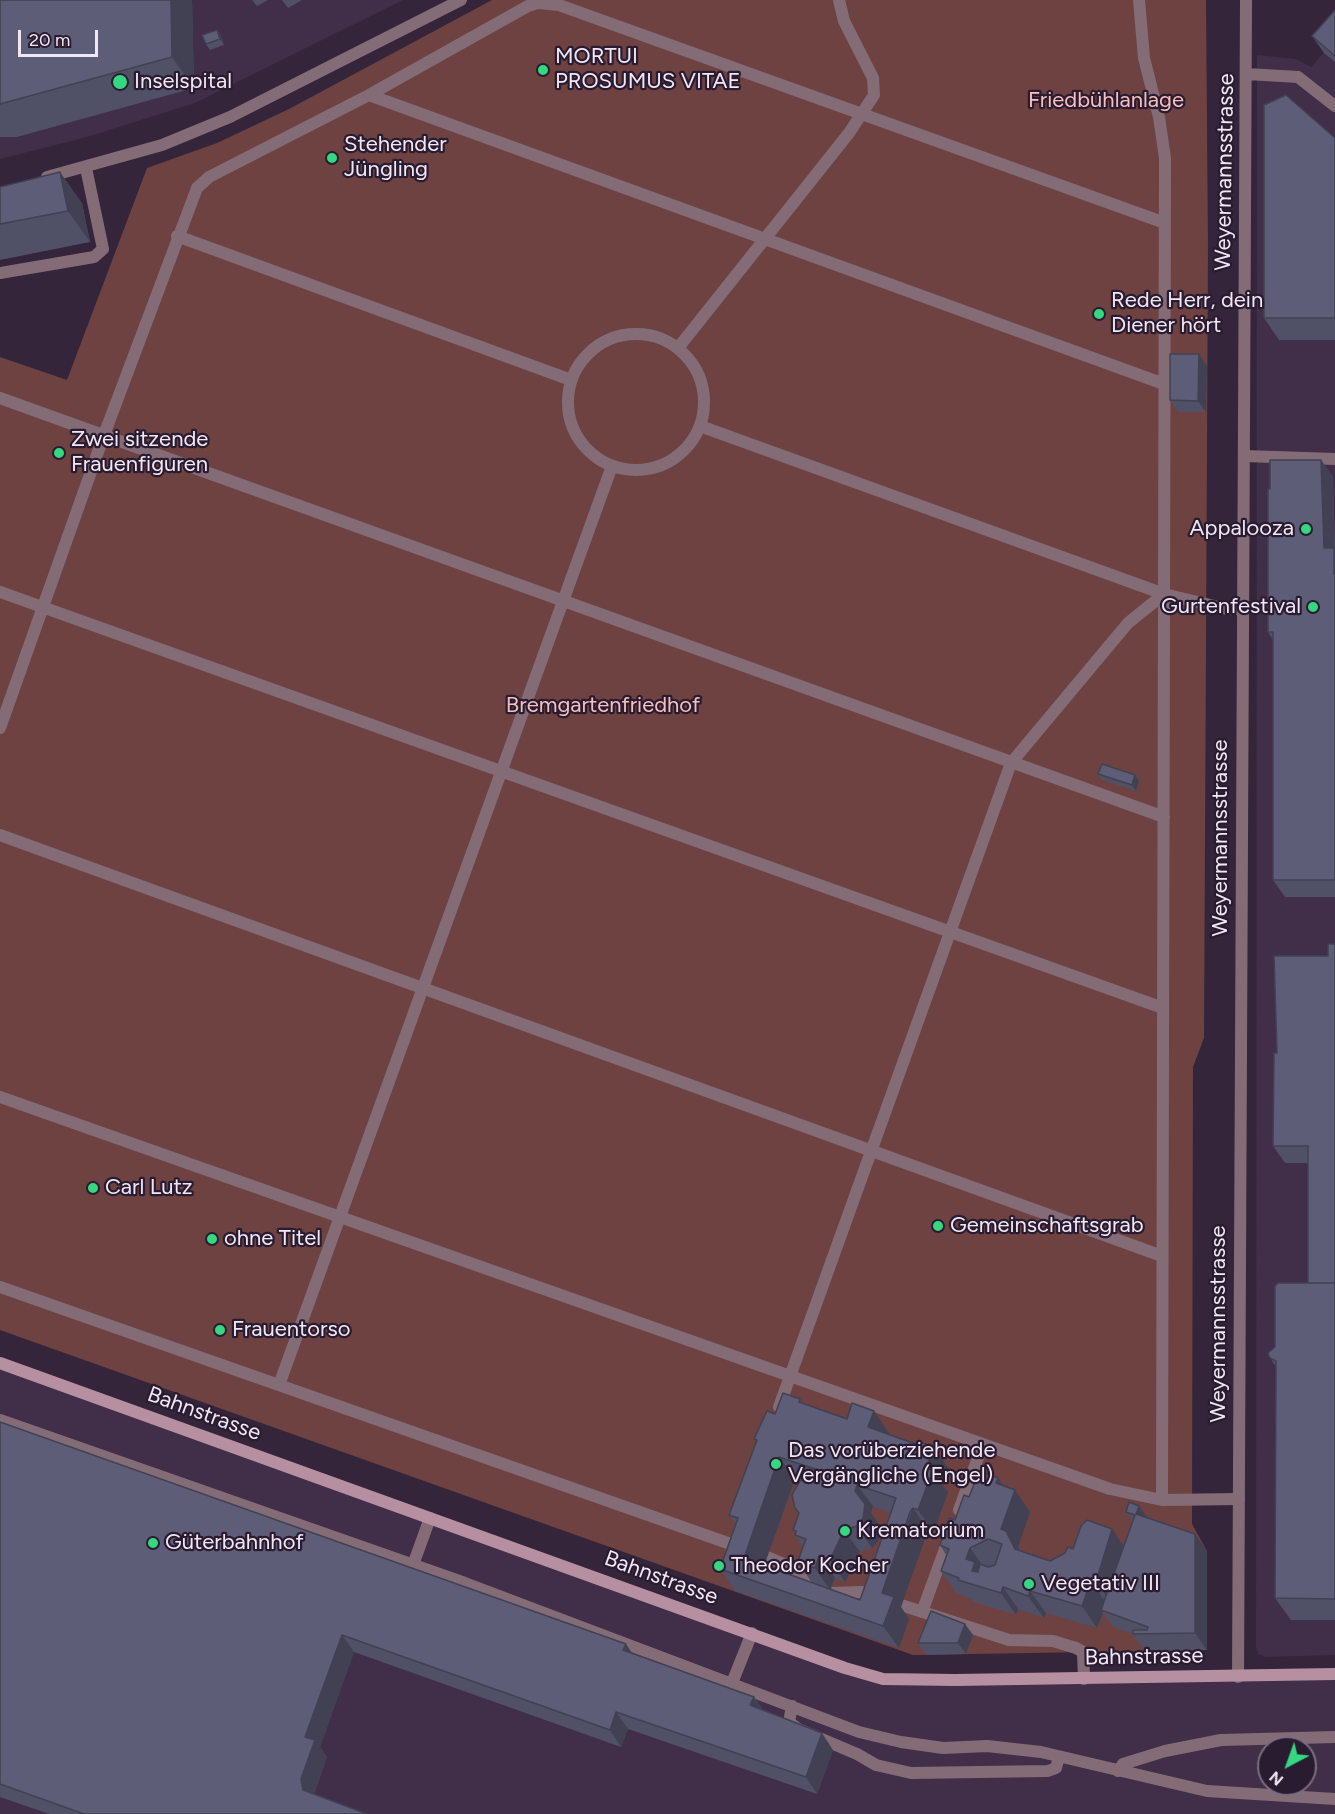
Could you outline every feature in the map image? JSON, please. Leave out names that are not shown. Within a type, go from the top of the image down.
[{"type":"street","points":[[37,180],[162,145],[230,117],[461,0]]},
{"type":"street","points":[[678,348],[861,115],[875,91],[873,78],[844,21],[839,0]]},
{"type":"street","points":[[1139,0],[1144,58],[1163,142],[1165,223],[1162,1500]]},
{"type":"street","name":"Weyermannsstrasse","points":[[1238,1677],[1246,0]]},
{"type":"street","points":[[0,728],[177,236],[194,193],[202,182],[369,95],[528,6],[550,3],[1165,223]]},
{"type":"street","points":[[1247,74],[1298,77],[1335,106]]},
{"type":"street","points":[[369,95],[1164,384]]},
{"type":"street","points":[[0,273],[94,257],[103,249],[86,168]]},
{"type":"street","points":[[177,236],[571,380]]},
{"type":"street","points":[[627,335],[646,335],[678,348],[694,370],[702,389],[704,405],[700,426],[684,449],[669,461],[640,470],[612,466],[592,454],[576,435],[567,406],[571,380],[584,360],[596,348],[611,339],[627,335]]},
{"type":"street","points":[[0,398],[1164,817]]},
{"type":"street","points":[[700,426],[1164,594],[1227,609],[1243,609]]},
{"type":"street","points":[[1244,456],[1335,459]]},
{"type":"street","points":[[279,1385],[612,466]]},
{"type":"street","points":[[0,591],[1163,1008]]},
{"type":"street","points":[[774,1422],[1011,763],[1128,623],[1164,594]]},
{"type":"street","points":[[0,834],[1162,1256]]},
{"type":"street","points":[[0,1097],[1110,1489],[1162,1500],[1239,1499]]},
{"type":"street","points":[[0,1287],[279,1385],[732,1539],[749,1551]]},
{"type":"street","name":"Bahnstrasse","points":[[1,1367],[883,1679],[1084,1679],[1335,1674]]},
{"type":"street","points":[[0,1420],[413,1565],[860,1732],[901,1742],[943,1748],[987,1746],[1041,1752],[1208,1791],[1335,1799]]},
{"type":"street","points":[[922,1612],[983,1444]]},
{"type":"street","points":[[413,1565],[430,1518]]},
{"type":"street","points":[[767,1557],[791,1567],[811,1585],[832,1593],[862,1592],[883,1598]]},
{"type":"street","points":[[901,1605],[1010,1640],[1053,1641],[1076,1648],[1083,1652],[1084,1679]]},
{"type":"street","points":[[732,1683],[752,1633]]},
{"type":"street","points":[[792,1706],[789,1722],[798,1729],[857,1754],[876,1765],[911,1773],[1048,1771],[1056,1768],[1059,1757]]},
{"type":"street","points":[[1118,1771],[1123,1764],[1165,1751],[1221,1740],[1335,1737]]},
{"type":"shaded area","name":"Inselspital","points":[[0,0],[403,0],[195,103],[87,137],[0,159]]},
{"type":"shaded area","points":[[1335,40],[1335,1655],[1266,1657],[1258,1654],[1256,1648],[1257,55],[1296,59],[1311,67]]},
{"type":"shaded area","points":[[0,1363],[883,1679],[1335,1674],[1335,1814],[0,1814]]},
{"type":"green space","name":"Bremgartenfriedhof","points":[[492,0],[1206,0],[1208,246],[1204,1038],[1193,1067],[1192,1524],[1207,1551],[1207,1650],[913,1655],[0,1330],[0,357],[67,380],[147,168],[217,143],[289,109]]},
{"type":"building","points":[[0,0],[171,0],[172,57],[0,104]]},
{"type":"building","points":[[1335,10],[1335,56],[1312,36]]},
{"type":"building","points":[[217,30],[220,39],[206,44],[202,35]]},
{"type":"building","points":[[1286,95],[1335,138],[1335,318],[1264,318],[1264,105]]},
{"type":"building","points":[[60,172],[68,211],[0,224],[0,187]]},
{"type":"building","points":[[1170,354],[1199,354],[1198,401],[1170,400]]},
{"type":"building","points":[[1270,460],[1321,460],[1324,548],[1334,548],[1335,574],[1335,880],[1273,880],[1273,632],[1268,632]]},
{"type":"building","points":[[1102,764],[1135,775],[1132,785],[1098,774]]},
{"type":"building","points":[[1328,944],[1335,944],[1335,1283],[1308,1283],[1308,1146],[1273,1146],[1274,1053],[1277,1053],[1274,956],[1328,956]]},
{"type":"building","points":[[1278,1283],[1335,1283],[1335,1599],[1275,1598],[1276,1361],[1270,1358],[1268,1353],[1275,1347],[1275,1286]]},
{"type":"building","points":[[783,1393],[800,1399],[799,1402],[847,1419],[852,1403],[874,1411],[868,1427],[916,1444],[917,1441],[934,1447],[926,1468],[933,1470],[918,1510],[913,1508],[910,1512],[882,1593],[894,1597],[883,1626],[720,1569],[738,1518],[729,1515],[757,1440],[754,1439],[767,1411],[775,1414]],"holes":[[[779,1457],[818,1470],[816,1477],[800,1481],[792,1495],[795,1508],[799,1513],[793,1530],[796,1531],[795,1535],[806,1539],[798,1561],[815,1568],[819,1556],[830,1560],[844,1530],[857,1526],[863,1518],[865,1504],[855,1491],[857,1485],[896,1498],[860,1600],[744,1558]]]},
{"type":"building","name":"Güterbahnhof","points":[[0,1422],[626,1644],[623,1650],[754,1697],[750,1705],[822,1733],[806,1777],[616,1712],[610,1730],[342,1635],[305,1737],[315,1740],[301,1779],[303,1790],[367,1814],[84,1814],[0,1784]]},
{"type":"building","points":[[979,1471],[998,1478],[996,1483],[1015,1490],[1001,1529],[1006,1531],[1015,1549],[1050,1561],[1065,1553],[1068,1547],[1073,1549],[1081,1526],[1087,1520],[1112,1529],[1096,1582],[1091,1581],[1082,1606],[1030,1591],[1028,1596],[1003,1587],[1001,1593],[958,1580],[959,1578],[941,1571],[949,1549],[940,1545],[949,1518],[955,1520],[964,1495],[969,1497]],"holes":[[[988,1539],[1002,1544],[995,1565],[988,1567],[980,1564],[978,1572],[972,1571],[975,1562],[966,1559],[970,1548]]]},
{"type":"building","points":[[1129,1502],[1139,1506],[1136,1514],[1195,1534],[1195,1633],[1133,1634],[1133,1630],[1147,1630],[1148,1627],[1101,1610],[1135,1515],[1126,1512]]},
{"type":"building","points":[[931,1611],[965,1624],[958,1643],[918,1643]]},
{"type":"place","name":"MORTUI PROSUMUS VITAE","points":[[543,70]]},
{"type":"place","name":"Inselspital","points":[[120,82]]},
{"type":"place","name":"Stehender Jüngling","points":[[332,158]]},
{"type":"place","name":"Rede Herr, dein Diener hört","points":[[1099,314]]},
{"type":"place","name":"Zwei sitzende Frauenfiguren","points":[[59,453]]},
{"type":"place","name":"Appalooza","points":[[1306,529]]},
{"type":"place","name":"Gurtenfestival","points":[[1313,607]]},
{"type":"place","name":"Carl Lutz","points":[[93,1188]]},
{"type":"place","name":"Gemeinschaftsgrab","points":[[938,1226]]},
{"type":"place","name":"ohne Titel","points":[[212,1239]]},
{"type":"place","name":"Frauentorso","points":[[220,1330]]},
{"type":"place","name":"Das vorüberziehende Vergängliche (Engel)","points":[[776,1464]]},
{"type":"place","name":"Krematorium","points":[[845,1531]]},
{"type":"place","name":"Güterbahnhof","points":[[153,1543]]},
{"type":"place","name":"Theodor Kocher","points":[[719,1566]]},
{"type":"place","name":"Vegetativ III","points":[[1029,1584]]},
{"type":"park label","name":"Friedbühlanlage","points":[[1106,101]]}]
